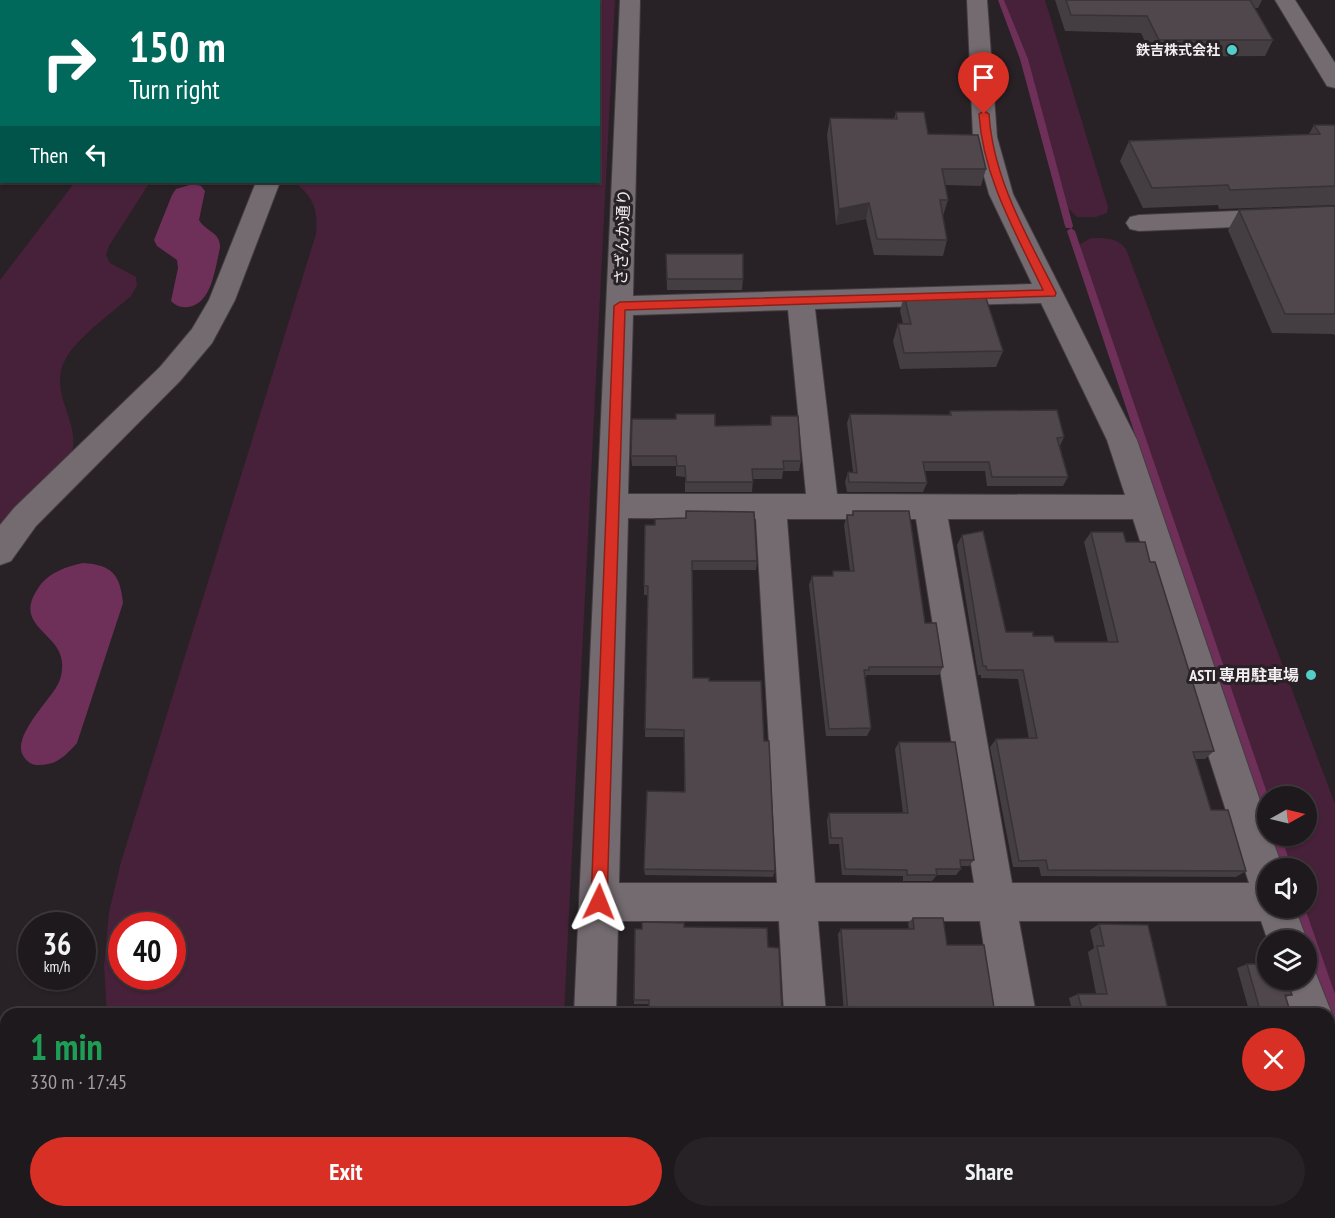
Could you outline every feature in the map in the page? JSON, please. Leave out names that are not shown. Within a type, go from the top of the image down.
[{"type":"street","name":"さざんか通り","points":[[595,1008],[630,0]]},
{"type":"street","points":[[977,0],[985,137],[1001,194],[1115,422],[1260,858]]},
{"type":"street","points":[[1285,0],[1335,81]]},
{"type":"street","points":[[0,552],[10,535],[170,374],[202,336],[222,300],[268,183]]},
{"type":"street","points":[[1139,223],[1335,215]]},
{"type":"street","points":[[620,306],[1051,293]]},
{"type":"street","points":[[801,301],[823,507]]},
{"type":"street","points":[[612,506],[1145,507]]},
{"type":"street","points":[[771,507],[805,1008]]},
{"type":"street","points":[[930,507],[1015,1008]]},
{"type":"street","points":[[599,902],[1257,903]]},
{"type":"street","points":[[1303,990],[1309,1008]]},
{"type":"shaded area","points":[[600,0],[615,0],[564,1008],[107,1008],[104,966],[108,923],[108,990],[186,990],[186,912],[109,912],[121,862],[316,234],[315,211],[311,199],[296,183],[600,183]]},
{"type":"shaded area","points":[[1004,0],[1045,0],[1108,207],[1107,213],[1096,217],[1077,217],[1068,208],[1029,66]]},
{"type":"shaded area","points":[[74,183],[149,183],[109,246],[106,255],[110,263],[136,277],[137,286],[131,296],[78,343],[65,360],[60,373],[60,386],[73,436],[73,449],[68,461],[0,535],[0,280]]},
{"type":"shaded area","points":[[193,184],[201,186],[205,191],[199,220],[216,235],[220,248],[214,275],[207,292],[196,304],[183,307],[171,301],[178,268],[177,260],[157,246],[154,240],[176,189]]},
{"type":"shaded area","points":[[1091,238],[1106,238],[1115,240],[1126,249],[1335,804],[1335,995],[1317,943],[1317,930],[1313,930],[1308,918],[1317,918],[1317,858],[1289,858],[1284,846],[1317,846],[1317,786],[1263,786],[1080,244]]},
{"type":"shaded area","points":[[83,563],[101,566],[113,573],[120,585],[123,603],[77,743],[56,761],[34,765],[24,757],[21,749],[22,741],[32,721],[57,686],[62,669],[61,657],[56,647],[35,623],[31,614],[31,603],[41,584],[51,575]]},
{"type":"building","points":[[1066,0],[1250,0],[1273,40],[1159,40],[1147,16],[1071,15]]},
{"type":"building","points":[[896,112],[924,112],[928,134],[978,135],[986,169],[942,169],[948,200],[940,200],[947,240],[877,239],[869,203],[839,209],[830,118],[897,119]]},
{"type":"building","points":[[1314,125],[1335,125],[1335,186],[1230,190],[1228,185],[1152,188],[1129,141],[1320,134]]},
{"type":"building","points":[[1335,206],[1335,314],[1285,314],[1239,210]]},
{"type":"building","points":[[666,254],[743,254],[743,279],[667,279]]},
{"type":"building","points":[[984,292],[1003,351],[904,353],[898,324],[911,324],[904,295]]},
{"type":"building","points":[[1057,410],[1064,437],[1057,438],[1068,477],[992,477],[989,462],[923,462],[927,483],[849,482],[848,472],[857,473],[850,414],[951,415],[950,411]]},
{"type":"building","points":[[676,414],[715,414],[715,426],[771,425],[771,416],[798,416],[801,461],[783,461],[784,469],[752,469],[753,482],[686,482],[685,466],[677,466],[676,456],[631,456],[632,419],[676,419]]},
{"type":"building","points":[[686,511],[754,512],[757,561],[692,561],[693,678],[709,678],[709,681],[761,681],[764,741],[769,741],[775,871],[644,869],[647,791],[685,792],[684,730],[645,729],[648,586],[644,586],[645,525],[655,525],[655,519],[686,518]]},
{"type":"building","points":[[853,511],[909,511],[925,623],[936,623],[943,667],[869,667],[869,670],[864,670],[871,728],[829,729],[812,576],[833,576],[833,571],[854,571],[847,515],[853,515]]},
{"type":"building","points":[[983,531],[1006,632],[1033,632],[1033,636],[1053,636],[1055,642],[1118,642],[1091,532],[1123,532],[1126,542],[1145,542],[1150,562],[1155,562],[1214,751],[1193,752],[1211,810],[1228,810],[1246,871],[1048,870],[1046,860],[1019,861],[996,739],[1037,738],[1023,670],[987,670],[986,666],[983,666],[962,535]]},
{"type":"building","points":[[899,742],[955,742],[974,860],[960,860],[961,869],[936,869],[937,875],[907,875],[907,870],[845,869],[842,838],[831,838],[829,813],[908,813]]},
{"type":"building","points":[[913,918],[943,918],[947,945],[984,945],[994,1008],[848,1008],[841,929],[914,929]]},
{"type":"building","points":[[642,922],[684,923],[684,927],[767,928],[768,947],[779,948],[782,1008],[649,1008],[649,1000],[634,1000],[635,929],[642,929]]},
{"type":"building","points":[[1099,924],[1148,925],[1168,1008],[1082,1008],[1078,994],[1107,994],[1097,946],[1104,946]]},
{"type":"building","points":[[1247,964],[1257,964],[1257,990],[1290,990],[1292,995],[1285,995],[1289,1008],[1259,1008]]},
{"type":"waterway","points":[[1001,0],[1024,59],[1069,226]]},
{"type":"waterway","points":[[1071,231],[1259,786]]},
{"type":"waterway","points":[[1278,846],[1283,858]]},
{"type":"waterway","points":[[1302,918],[1333,1008]]},
{"type":"place","name":"鉄吉株式会社","points":[[1232,50]]},
{"type":"place","name":"ASTI 専用駐車場","points":[[1311,675]]},
{"type":"route","points":[[599,902],[620,306],[1012,296],[1051,293],[1001,194],[985,137],[984,114]]}]
